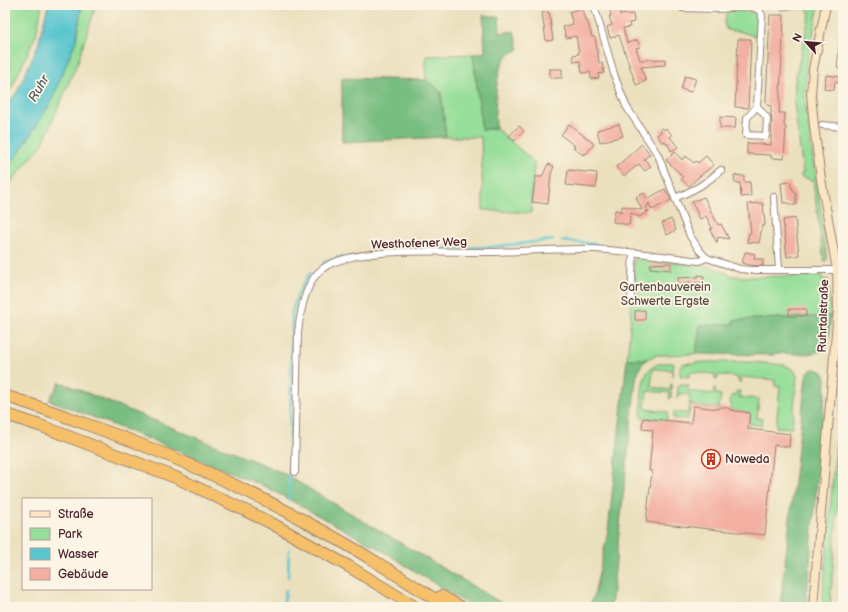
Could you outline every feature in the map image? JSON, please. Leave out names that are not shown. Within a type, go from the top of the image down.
[{"type":"highway","points":[[5,396],[138,442],[205,472],[310,524],[388,569],[461,607]]},
{"type":"highway","points":[[5,414],[41,426],[177,478],[222,499],[269,522],[348,566],[415,607]]},
{"type":"highway","points":[[388,569],[447,607]]},
{"type":"main road","name":"Ruhrtalstraße","points":[[813,607],[838,309],[837,270],[820,172],[811,94],[812,69],[826,5]]},
{"type":"street","points":[[594,5],[615,77],[626,106],[658,155],[690,236],[700,251],[707,258],[740,269],[837,270]]},
{"type":"street","points":[[679,5],[682,8],[710,9],[737,7],[741,5]]},
{"type":"street","points":[[747,5],[759,10],[762,15],[757,106],[747,118],[746,135],[766,136],[767,118],[757,106]]},
{"type":"street","points":[[841,66],[843,37]]},
{"type":"street","points":[[822,125],[843,127]]},
{"type":"street","points":[[675,198],[698,188],[721,170]]},
{"type":"street","points":[[774,197],[779,269]]},
{"type":"street","name":"Westhofener Weg","points":[[296,472],[298,333],[300,310],[307,291],[316,274],[328,265],[343,259],[375,254],[555,249],[595,249],[699,261],[707,258]]},
{"type":"street","points":[[631,298],[633,253]]},
{"type":"green space","points":[[5,5],[42,5],[36,35],[12,87],[5,96]]},
{"type":"green space","points":[[82,5],[96,5],[77,64],[42,145],[5,189],[5,168],[17,156],[50,104],[76,40]]},
{"type":"green space","points":[[779,5],[819,5],[807,63],[805,93],[806,110],[827,260],[824,261],[813,181],[800,176],[803,172],[794,104],[795,80],[810,13],[806,8],[779,10]]},
{"type":"green space","points":[[727,11],[748,12],[757,16],[759,25],[755,36],[738,31],[727,30],[724,24]]},
{"type":"green space","points":[[483,15],[499,17],[500,33],[514,31],[519,49],[508,55],[503,61],[500,69],[496,90],[496,128],[482,130],[473,54],[485,52]]},
{"type":"green space","points":[[473,54],[482,130],[496,128],[534,162],[531,213],[483,210],[481,137],[446,137],[441,92],[426,80],[426,56]]},
{"type":"green space","points":[[342,78],[426,80],[441,92],[446,137],[342,142]]},
{"type":"green space","name":"Gartenbauverein Schwerte Ergste","points":[[637,257],[711,267],[733,276],[822,275],[823,280],[828,279],[831,316],[734,320],[734,324],[700,325],[696,354],[657,355],[647,359],[627,359],[634,260]]},
{"type":"green space","points":[[831,316],[828,345],[818,352],[804,354],[775,353],[775,355],[696,354],[700,325],[733,324],[733,320]]},
{"type":"green space","points":[[627,359],[647,359],[640,368],[636,379],[611,607],[589,607],[594,596],[608,531]]},
{"type":"green space","points":[[702,362],[753,362],[785,365],[794,370],[797,376],[792,428],[776,427],[780,387],[775,386],[775,380],[741,377],[740,383],[737,377],[719,375],[715,380],[715,374],[690,372],[689,377],[680,375],[680,366],[682,364]]},
{"type":"green space","points":[[661,363],[673,363],[673,376],[672,370],[653,369],[651,387],[670,390],[672,384],[671,398],[669,399],[670,393],[647,391],[645,409],[668,412],[667,421],[641,417],[644,379],[648,372],[653,367]]},
{"type":"green space","points":[[813,369],[822,372],[826,381],[806,607],[780,607],[806,377],[807,373]]},
{"type":"green space","points":[[60,382],[281,472],[508,607],[472,607],[378,548],[266,487],[49,400]]},
{"type":"green space","points":[[680,384],[689,385],[688,391],[713,394],[715,388],[716,394],[721,395],[718,405],[719,409],[693,406],[693,403],[691,403],[688,419],[673,418],[674,412],[688,413],[690,395],[679,394],[677,399],[678,387]]},
{"type":"green space","points":[[843,386],[843,432],[830,607],[822,607],[833,476]]},
{"type":"green space","points":[[740,391],[739,397],[759,399],[757,418],[763,419],[762,425],[749,424],[750,413],[730,410],[732,406],[730,403],[731,396],[735,396],[736,392]]},
{"type":"water","name":"Ruhr","points":[[48,5],[82,5],[76,40],[50,104],[17,156],[5,168],[5,108],[17,92],[38,45]]},
{"type":"building","points":[[609,5],[619,5],[620,15],[633,14],[634,22],[629,23],[630,27],[623,28],[627,43],[637,40],[640,47],[636,48],[640,60],[665,59],[665,65],[641,67],[646,81],[636,85],[619,35],[610,38],[607,27],[612,25],[609,16],[611,16]]},
{"type":"building","points":[[582,8],[592,37],[595,37],[599,63],[602,63],[604,73],[598,74],[599,78],[591,79],[590,72],[582,73],[580,61],[574,62],[573,55],[579,54],[576,36],[566,38],[563,27],[573,24],[569,12]]},
{"type":"building","points":[[549,12],[553,40],[546,41],[542,13]]},
{"type":"building","points":[[770,15],[784,15],[779,113],[785,113],[784,126],[786,127],[784,159],[771,158],[771,155],[747,154],[747,143],[771,145],[771,106],[767,105],[766,102]]},
{"type":"building","points":[[738,39],[751,39],[748,108],[735,107]]},
{"type":"building","points":[[550,69],[562,69],[562,78],[550,78]]},
{"type":"building","points":[[826,75],[843,77],[843,83],[835,82],[834,90],[824,89]]},
{"type":"building","points":[[685,76],[696,79],[691,92],[681,89]]},
{"type":"building","points":[[720,117],[736,118],[735,128],[720,128]]},
{"type":"building","points":[[569,124],[594,144],[586,154],[584,153],[583,155],[573,147],[575,146],[561,135]]},
{"type":"building","points":[[619,124],[623,136],[600,142],[597,130]]},
{"type":"building","points":[[519,126],[524,131],[514,141],[509,136]]},
{"type":"building","points":[[662,128],[664,130],[666,128],[672,135],[670,137],[678,147],[671,151],[665,141],[663,143],[657,135],[661,132],[660,129]]},
{"type":"building","points":[[642,144],[650,154],[644,159],[651,166],[645,171],[639,164],[624,176],[616,167]]},
{"type":"building","points":[[675,152],[682,160],[686,156],[694,163],[696,161],[698,163],[706,156],[714,165],[689,186],[681,179],[683,177],[666,160]]},
{"type":"building","points":[[548,164],[554,166],[551,174],[548,204],[532,202],[535,177],[542,177]]},
{"type":"building","points":[[568,170],[597,173],[596,188],[566,185]]},
{"type":"building","points":[[734,175],[744,176],[744,182],[750,182],[751,196],[741,197],[740,183],[735,183]]},
{"type":"building","points":[[791,182],[791,188],[793,188],[796,193],[796,205],[783,203],[781,183]]},
{"type":"building","points":[[665,189],[671,200],[652,210],[649,203],[645,211],[649,211],[639,217],[631,213],[629,225],[613,222],[615,210],[622,212],[622,206],[642,210],[636,197],[644,193],[647,199]]},
{"type":"building","points":[[704,197],[718,225],[721,224],[729,239],[718,237],[717,243],[710,230],[712,228],[706,216],[700,219],[692,202]]},
{"type":"building","points":[[763,203],[765,225],[762,226],[759,243],[747,242],[749,233],[751,233],[748,204]]},
{"type":"building","points":[[795,218],[799,255],[787,257],[783,220]]},
{"type":"building","points":[[671,219],[676,230],[667,235],[662,223]]},
{"type":"building","points":[[745,252],[755,254],[754,259],[763,259],[763,266],[742,263]]},
{"type":"building","points":[[671,263],[671,270],[650,268],[650,264]]},
{"type":"building","points":[[698,275],[704,276],[703,283],[687,282],[687,284],[678,284],[678,278],[698,277]]},
{"type":"building","points":[[789,309],[806,309],[806,316],[789,316]]},
{"type":"building","points":[[645,310],[645,320],[635,320],[635,311]]},
{"type":"building","name":"Noweda","points":[[693,406],[719,409],[719,407],[725,407],[730,410],[750,413],[748,429],[790,434],[789,447],[774,445],[765,535],[646,522],[652,471],[649,471],[653,430],[642,429],[643,418],[691,423]]},
{"type":"waterway","points":[[408,249],[490,247],[553,240]]},
{"type":"waterway","points":[[562,241],[597,244]]},
{"type":"waterway","points":[[324,262],[344,257]]},
{"type":"waterway","points":[[289,499],[292,312],[304,282],[310,273]]},
{"type":"waterway","points":[[288,577],[289,550]]},
{"type":"waterway","points":[[283,607],[286,590]]},
{"type":"place","name":"Noweda","points":[[711,459]]}]
